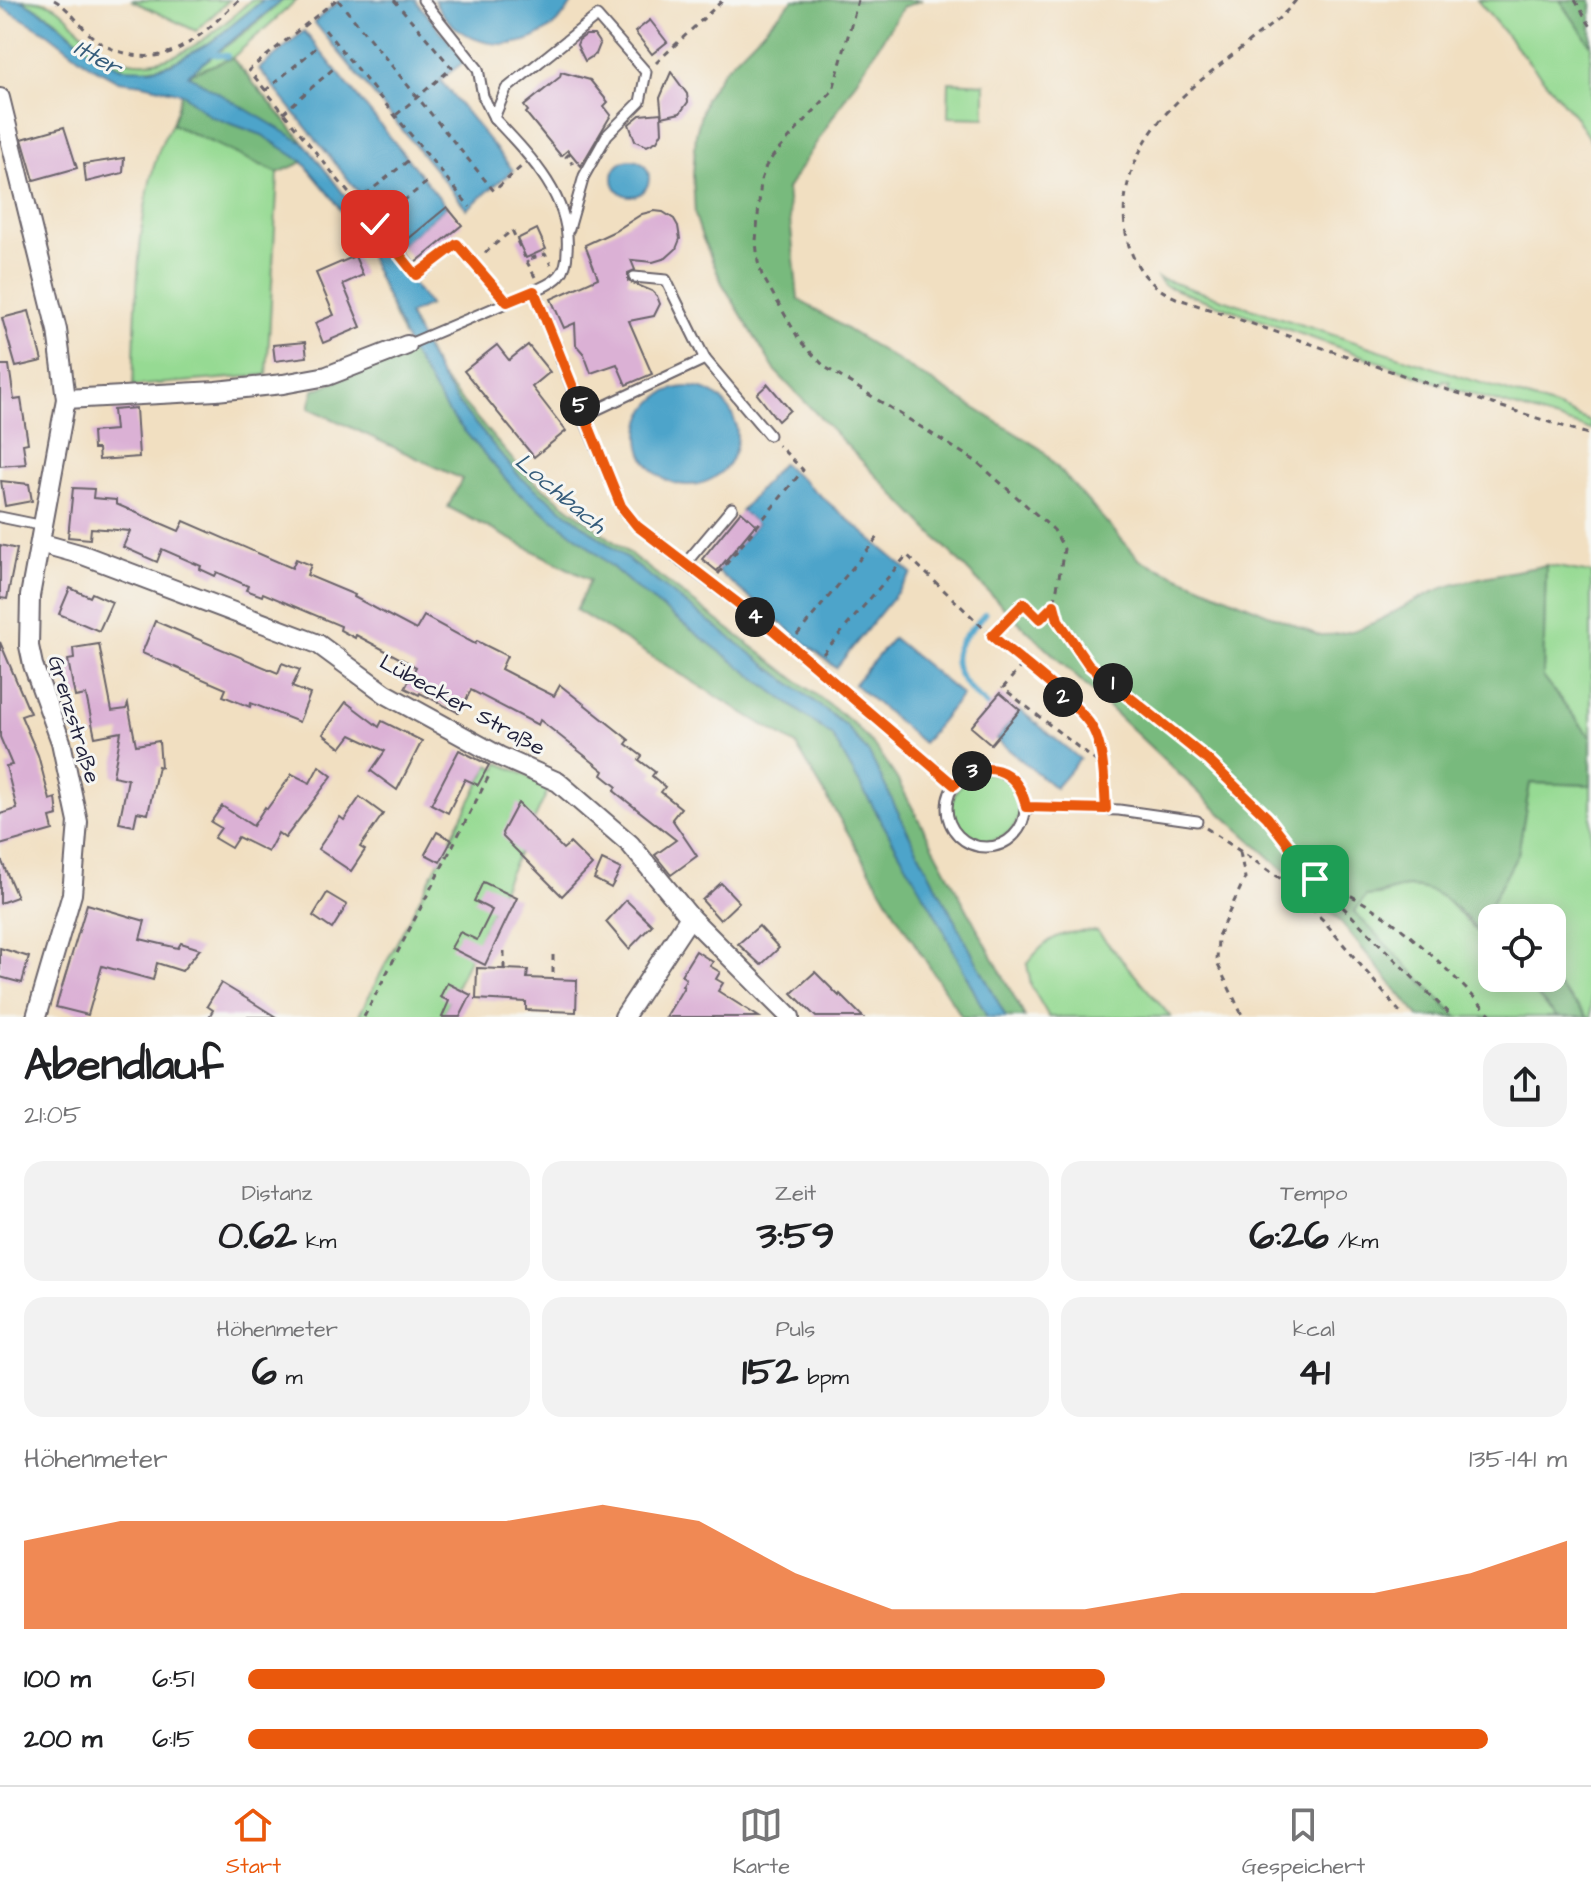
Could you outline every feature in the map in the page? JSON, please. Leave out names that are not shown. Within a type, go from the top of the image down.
[{"type":"street","name":"Grenzstraße","points":[[0,98],[57,330],[66,399],[30,596],[29,646],[34,669],[61,742],[78,822],[72,894],[36,1017]]},
{"type":"street","points":[[66,399],[283,384],[327,376],[414,342]]},
{"type":"street","name":"Lübecker Straße","points":[[42,535],[83,555],[318,644],[386,694],[499,756],[558,782],[620,834],[690,917],[790,1017]]},
{"type":"street","points":[[624,1017],[690,917]]},
{"type":"lane","points":[[423,0],[478,69],[483,96],[494,118],[531,158],[550,185],[569,229]]},
{"type":"lane","points":[[414,342],[557,278],[565,266],[569,229],[584,176],[607,135],[640,102],[646,72],[597,16],[506,89],[494,118]]},
{"type":"lane","points":[[422,272],[457,244],[507,302]]},
{"type":"lane","points":[[634,277],[666,280],[705,359],[769,435]]},
{"type":"lane","points":[[537,289],[583,416],[621,506],[637,526],[773,630],[954,785]]},
{"type":"lane","points":[[583,416],[705,359]]},
{"type":"lane","points":[[685,564],[732,508]]},
{"type":"lane","points":[[0,517],[42,535]]},
{"type":"lane","points":[[986,768],[1009,775],[1018,784],[1026,807],[1019,830],[1010,839],[987,847],[964,840],[949,820],[949,796],[954,785],[974,770],[986,768]]},
{"type":"lane","points":[[1026,807],[1106,809],[1197,821]]},
{"type":"path","points":[[54,0],[65,6],[94,39],[118,52],[146,57],[167,55],[192,42],[239,0]]},
{"type":"path","points":[[422,272],[416,275],[249,70],[337,0],[494,191],[531,158]]},
{"type":"path","points":[[394,0],[452,68],[396,115]]},
{"type":"path","points":[[646,72],[723,0]]},
{"type":"path","points":[[858,0],[833,90],[766,166],[761,180],[756,241],[762,275],[800,341],[825,367],[977,462],[1054,530],[1064,549],[1054,605],[1058,620],[1089,665],[1208,760],[1267,817],[1315,879],[1452,1017]]},
{"type":"path","points":[[1296,0],[1280,18],[1189,90],[1153,129],[1141,149],[1129,175],[1123,214],[1129,248],[1141,270],[1162,292],[1176,298],[1591,435]]},
{"type":"path","points":[[1575,0],[1591,27]]},
{"type":"path","points":[[325,30],[470,207]]},
{"type":"path","points":[[265,91],[317,47]]},
{"type":"path","points":[[283,113],[334,68]]},
{"type":"path","points":[[356,202],[409,160]]},
{"type":"path","points":[[375,224],[427,182]]},
{"type":"path","points":[[473,263],[512,230],[537,289]]},
{"type":"path","points":[[526,260],[545,254],[557,278]]},
{"type":"path","points":[[720,573],[803,470],[769,435]]},
{"type":"path","points":[[796,636],[876,539]]},
{"type":"path","points":[[821,656],[907,555],[992,636],[1081,712],[1094,730],[1102,766],[1106,809]]},
{"type":"path","points":[[992,636],[1024,603],[1040,619],[1054,605]]},
{"type":"path","points":[[1023,663],[1003,688],[1102,766]]},
{"type":"path","points":[[364,1017],[499,756]]},
{"type":"path","points":[[1197,821],[1280,878],[1323,920],[1404,1017]]},
{"type":"path","points":[[1240,852],[1245,878],[1218,936],[1217,963],[1243,1017]]},
{"type":"path","points":[[1315,879],[1344,890],[1408,933],[1493,1017]]},
{"type":"path","points":[[504,951],[504,969]]},
{"type":"path","points":[[553,955],[553,979]]},
{"type":"green space","points":[[21,0],[54,6],[112,56],[134,62],[155,61],[176,55],[215,31],[251,0],[263,0],[206,45],[185,57],[162,66],[140,69],[117,66],[95,55],[53,18]]},
{"type":"green space","points":[[131,0],[229,0],[196,31]]},
{"type":"green space","points":[[283,0],[297,0],[232,58],[187,75],[252,27]]},
{"type":"green space","points":[[793,0],[922,0],[903,7],[787,189],[798,299],[1041,449],[1140,560],[1318,635],[1366,626],[1450,586],[1546,565],[1543,677],[1591,738],[1591,785],[1530,783],[1518,854],[1491,904],[1478,904],[1478,931],[1445,899],[1422,889],[1404,887],[1366,896],[1354,912],[1457,1017],[1419,1017],[1337,918],[1215,808],[1005,609],[776,372],[722,283],[695,215],[693,175],[696,134],[705,99],[722,72]]},
{"type":"green space","points":[[1477,0],[1560,0],[1591,45],[1591,142],[1576,118]]},
{"type":"green space","points":[[1560,0],[1591,0],[1591,45]]},
{"type":"green space","points":[[232,58],[305,144],[429,305],[408,314],[417,331],[403,336],[366,249],[332,197],[303,162],[278,173],[172,124],[187,75]]},
{"type":"green space","points":[[949,82],[985,84],[985,118],[948,117]]},
{"type":"green space","points":[[172,124],[278,173],[267,375],[133,386],[144,213],[160,148]]},
{"type":"green space","points":[[1158,278],[1558,408],[1591,422],[1591,430],[1448,387],[1450,382],[1443,380],[1441,384],[1179,291],[1164,285]]},
{"type":"green space","points":[[425,346],[439,375],[526,475],[853,723],[877,749],[897,779],[1025,1017],[962,1017],[900,921],[796,745],[576,610],[590,580],[448,507],[462,479],[309,408],[314,390]]},
{"type":"green space","points":[[1546,565],[1591,573],[1591,738],[1543,677]]},
{"type":"green space","points":[[499,763],[550,786],[442,1017],[358,1017],[489,765],[497,769]]},
{"type":"green space","points":[[986,773],[1010,783],[1020,807],[1010,831],[986,841],[962,831],[952,807],[962,783]]},
{"type":"green space","points":[[1530,783],[1591,785],[1591,1017],[1564,992],[1566,904],[1491,904],[1518,854]]},
{"type":"green space","points":[[1406,887],[1429,889],[1443,897],[1478,933],[1478,992],[1533,992],[1557,1017],[1457,1017],[1354,912],[1366,896]]},
{"type":"green space","points":[[1097,931],[1171,1017],[1049,1017],[1031,986],[1027,964],[1042,946],[1057,937],[1074,932]]},
{"type":"green space","points":[[1533,992],[1564,992],[1588,1017],[1557,1017]]},
{"type":"water","name":"Itter","points":[[0,0],[21,0],[52,18],[96,56],[121,68],[151,69],[171,64],[211,42],[263,0],[283,0],[188,75],[305,144],[429,305],[408,315],[439,375],[460,406],[520,477],[846,726],[870,755],[1006,1017],[987,1017],[938,919],[832,736],[637,589],[581,540],[516,491],[447,411],[411,352],[366,249],[332,197],[303,162],[262,135],[210,116],[182,93],[118,81],[89,65],[49,34],[0,6]]},
{"type":"water","points":[[340,0],[415,0],[465,61],[440,80],[513,170],[467,209],[314,22]]},
{"type":"water","points":[[434,0],[574,0],[560,19],[543,33],[524,41],[504,44],[483,42],[464,33],[447,20]]},
{"type":"water","points":[[304,31],[447,207],[401,245],[259,69]]},
{"type":"water","points":[[631,160],[643,166],[649,178],[643,190],[631,196],[619,190],[613,178],[619,166]]},
{"type":"water","points":[[688,387],[707,390],[723,401],[734,417],[737,436],[734,455],[723,471],[707,482],[688,485],[669,482],[653,471],[642,455],[639,436],[642,417],[653,401],[669,390]]},
{"type":"water","points":[[782,463],[912,574],[836,668],[717,571],[756,524],[741,511]]},
{"type":"water","points":[[893,638],[962,695],[923,743],[854,684]]},
{"type":"water","points":[[1020,710],[1080,759],[1055,788],[996,739]]},
{"type":"building","points":[[650,20],[667,42],[652,54],[635,32]]},
{"type":"building","points":[[586,35],[594,35],[600,44],[596,54],[585,61],[577,45]]},
{"type":"building","points":[[561,72],[590,80],[608,102],[604,106],[611,115],[581,166],[568,150],[561,156],[526,113],[528,111],[524,106],[560,77]]},
{"type":"building","points":[[671,72],[687,94],[688,102],[680,113],[662,117],[660,98]]},
{"type":"building","points":[[661,113],[662,132],[657,141],[647,146],[635,141],[629,124],[640,115]]},
{"type":"building","points":[[64,127],[77,168],[34,180],[22,139]]},
{"type":"building","points":[[124,158],[123,173],[86,182],[84,164]]},
{"type":"building","points":[[447,207],[462,225],[415,263],[401,245]]},
{"type":"building","points":[[663,212],[674,219],[680,239],[676,249],[666,258],[653,262],[631,260],[635,270],[628,273],[628,281],[652,291],[660,304],[654,316],[629,321],[652,374],[626,385],[617,364],[591,373],[584,354],[576,345],[575,323],[564,328],[551,299],[598,278],[585,245],[642,214]]},
{"type":"building","points":[[537,229],[546,249],[526,258],[517,239]]},
{"type":"building","points":[[355,256],[363,275],[343,284],[361,327],[323,343],[315,323],[334,315],[316,273]]},
{"type":"building","points":[[29,311],[42,361],[16,367],[2,318]]},
{"type":"building","points":[[305,342],[307,357],[275,361],[273,345]]},
{"type":"building","points":[[497,345],[509,360],[528,345],[550,372],[532,387],[566,431],[534,457],[464,371]]},
{"type":"building","points":[[0,365],[9,365],[14,400],[21,399],[28,443],[23,444],[26,464],[0,466]]},
{"type":"building","points":[[768,384],[790,410],[778,421],[757,394]]},
{"type":"building","points":[[136,408],[139,457],[99,460],[98,449],[93,449],[92,432],[115,430],[113,410]]},
{"type":"building","points":[[1,481],[29,484],[32,501],[5,506]]},
{"type":"building","points":[[73,488],[94,489],[93,498],[116,500],[116,504],[179,531],[184,521],[292,568],[296,559],[311,565],[307,575],[355,595],[416,630],[424,616],[475,644],[477,641],[507,656],[501,669],[530,684],[554,696],[560,685],[629,740],[626,744],[642,756],[639,760],[655,772],[652,776],[665,787],[661,792],[681,808],[672,819],[697,856],[671,875],[655,855],[676,840],[614,791],[617,787],[602,775],[604,771],[540,720],[538,725],[471,690],[459,713],[419,695],[405,688],[416,667],[356,635],[355,638],[340,630],[341,626],[263,593],[262,596],[246,590],[248,586],[217,572],[215,576],[200,569],[201,566],[162,549],[157,562],[123,547],[130,531],[91,528],[90,539],[68,537]]},
{"type":"building","points":[[741,511],[756,524],[717,571],[702,559]]},
{"type":"building","points":[[0,545],[17,549],[7,599],[0,598]]},
{"type":"building","points":[[70,588],[112,602],[99,631],[59,614]]},
{"type":"building","points":[[155,621],[278,673],[282,663],[300,670],[292,687],[310,694],[299,722],[251,703],[250,707],[223,696],[226,689],[142,653]]},
{"type":"building","points":[[0,642],[30,713],[21,716],[38,755],[50,800],[56,798],[58,816],[50,818],[53,830],[0,845],[0,814],[17,809],[6,766],[12,765],[0,737]]},
{"type":"building","points":[[99,644],[112,711],[126,709],[128,704],[136,745],[159,741],[161,767],[158,766],[148,814],[137,812],[134,826],[119,823],[128,779],[113,776],[121,732],[95,737],[86,695],[75,697],[68,660],[74,659],[73,648]]},
{"type":"building","points":[[1000,693],[1020,710],[991,744],[971,727]]},
{"type":"building","points":[[346,702],[379,727],[382,721],[422,741],[397,790],[371,771],[385,751],[351,735],[341,748],[323,734]]},
{"type":"building","points":[[459,750],[489,765],[478,785],[465,779],[448,813],[431,804]]},
{"type":"building","points":[[319,766],[332,776],[285,838],[278,833],[268,852],[238,837],[231,848],[214,838],[221,828],[211,822],[222,806],[253,826],[292,774],[310,783]]},
{"type":"building","points":[[360,797],[383,814],[360,847],[365,850],[351,871],[318,849],[340,817],[344,820]]},
{"type":"building","points":[[518,803],[563,849],[570,843],[592,865],[562,896],[503,837],[502,833]]},
{"type":"building","points":[[437,832],[452,840],[440,862],[425,854]]},
{"type":"building","points":[[0,857],[17,897],[0,903]]},
{"type":"building","points":[[602,860],[621,869],[611,888],[594,879]]},
{"type":"building","points":[[483,882],[517,898],[485,965],[451,948],[460,932],[477,940],[492,910],[474,901]]},
{"type":"building","points":[[721,883],[739,902],[720,920],[702,900]]},
{"type":"building","points":[[327,893],[347,905],[332,929],[313,916]]},
{"type":"building","points":[[626,900],[652,925],[629,949],[606,922]]},
{"type":"building","points":[[87,904],[145,921],[140,939],[178,948],[181,943],[200,949],[182,971],[157,963],[153,980],[102,966],[88,1015],[56,1007]]},
{"type":"building","points":[[759,926],[779,948],[761,965],[738,944]]},
{"type":"building","points":[[0,948],[29,957],[22,983],[0,977]]},
{"type":"building","points":[[696,951],[713,962],[710,966],[720,972],[716,979],[723,983],[718,991],[759,1017],[666,1017],[684,987],[686,979],[681,975]]},
{"type":"building","points":[[477,968],[528,970],[527,978],[577,980],[576,1012],[526,1010],[526,1002],[476,999]]},
{"type":"building","points":[[815,972],[863,1017],[816,1017],[792,993]]},
{"type":"building","points":[[221,983],[276,1017],[209,1017],[213,1010],[207,1006]]},
{"type":"building","points":[[447,983],[471,995],[460,1017],[442,1017],[449,1001],[440,997]]},
{"type":"waterway","points":[[209,53],[227,56]]},
{"type":"waterway","points":[[985,614],[960,643],[955,662],[962,679],[989,707]]},
{"type":"route","points":[[375,224],[416,275],[457,244],[507,302],[534,291],[583,416],[621,506],[629,517],[685,564],[773,630],[954,785],[974,770],[986,768],[1009,775],[1024,795],[1026,807],[1106,809],[1101,760],[1094,730],[1081,712],[992,636],[1024,603],[1040,619],[1054,605],[1058,620],[1089,665],[1208,760],[1267,817],[1315,879]]},
{"type":"water label","name":"Lochbach","points":[[561,493]]}]
